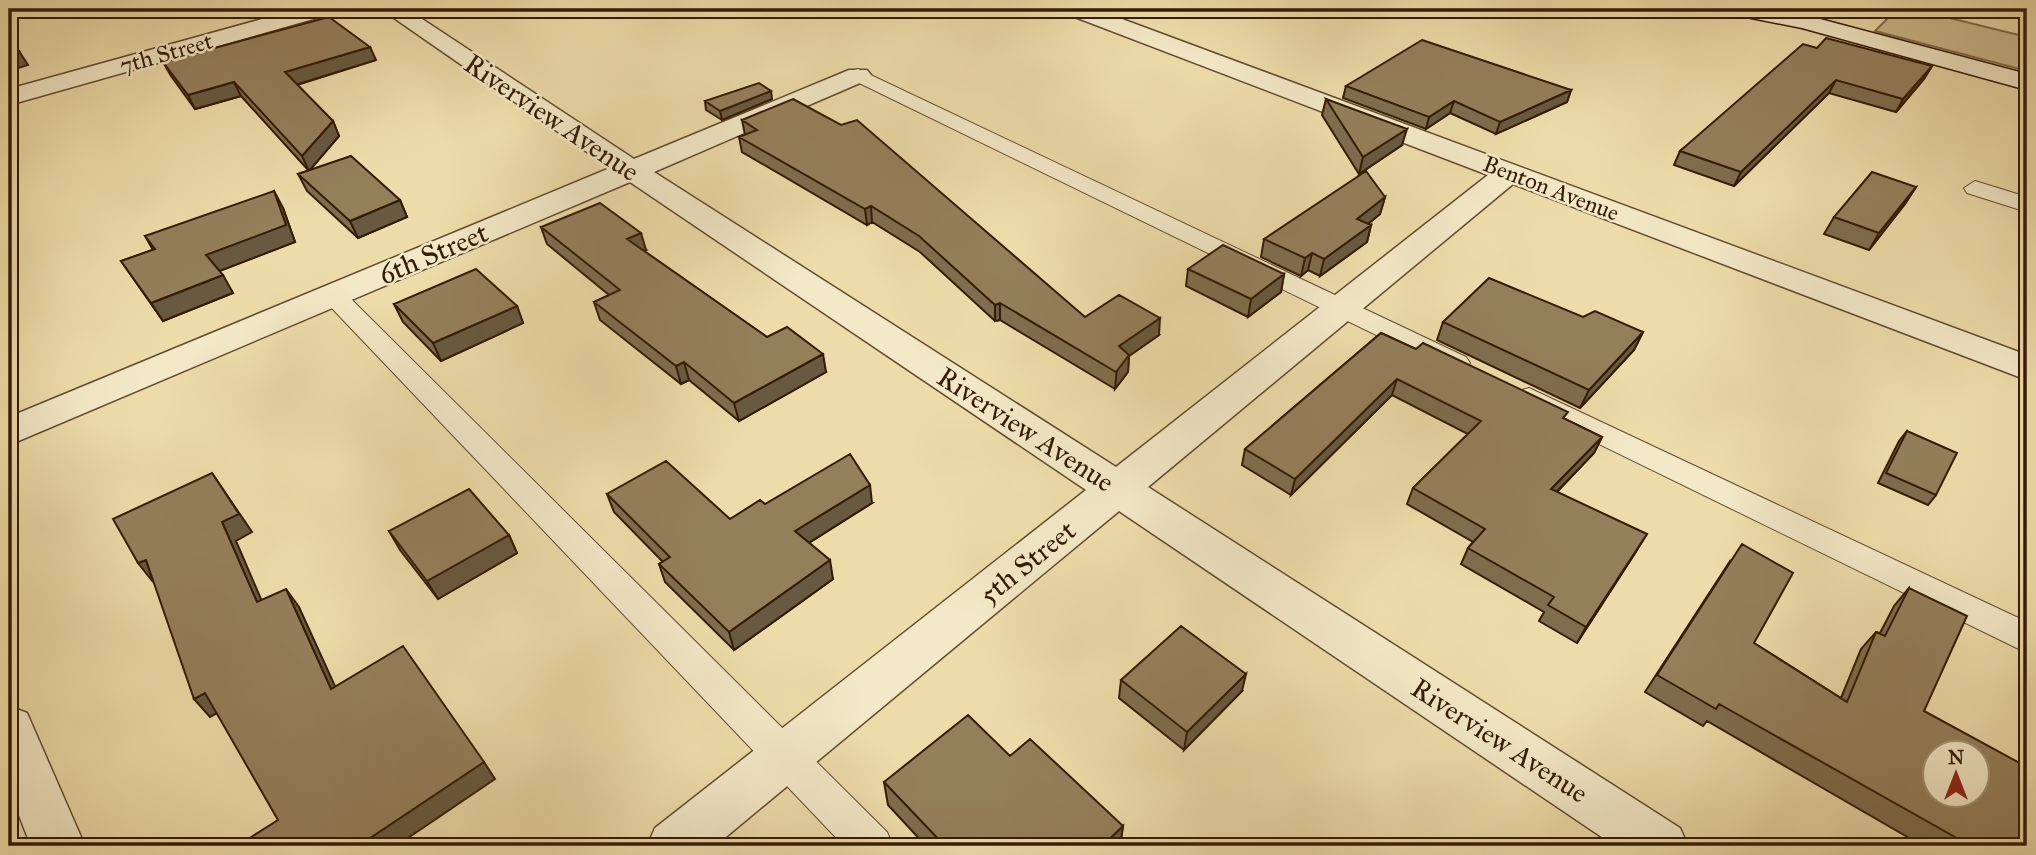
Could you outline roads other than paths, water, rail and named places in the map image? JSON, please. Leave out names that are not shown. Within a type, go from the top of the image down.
[{"type":"street","name":"7th Street","points":[[9,97],[323,9]]},
{"type":"street","name":"Riverview Avenue","points":[[392,9],[630,169],[1661,846]]},
{"type":"street","name":"Benton Avenue","points":[[1075,9],[2027,368]]},
{"type":"street","points":[[1739,9],[1805,22],[2027,82]]},
{"type":"street","name":"6th Street","points":[[9,432],[858,75]]},
{"type":"street","name":"5th Street","points":[[674,846],[1510,172]]},
{"type":"street","points":[[9,728],[58,846]]},
{"type":"lane","points":[[858,75],[1479,374]]},
{"type":"lane","points":[[1975,188],[2027,205]]},
{"type":"lane","points":[[333,295],[872,846]]},
{"type":"lane","points":[[1504,386],[2027,638]]}]
